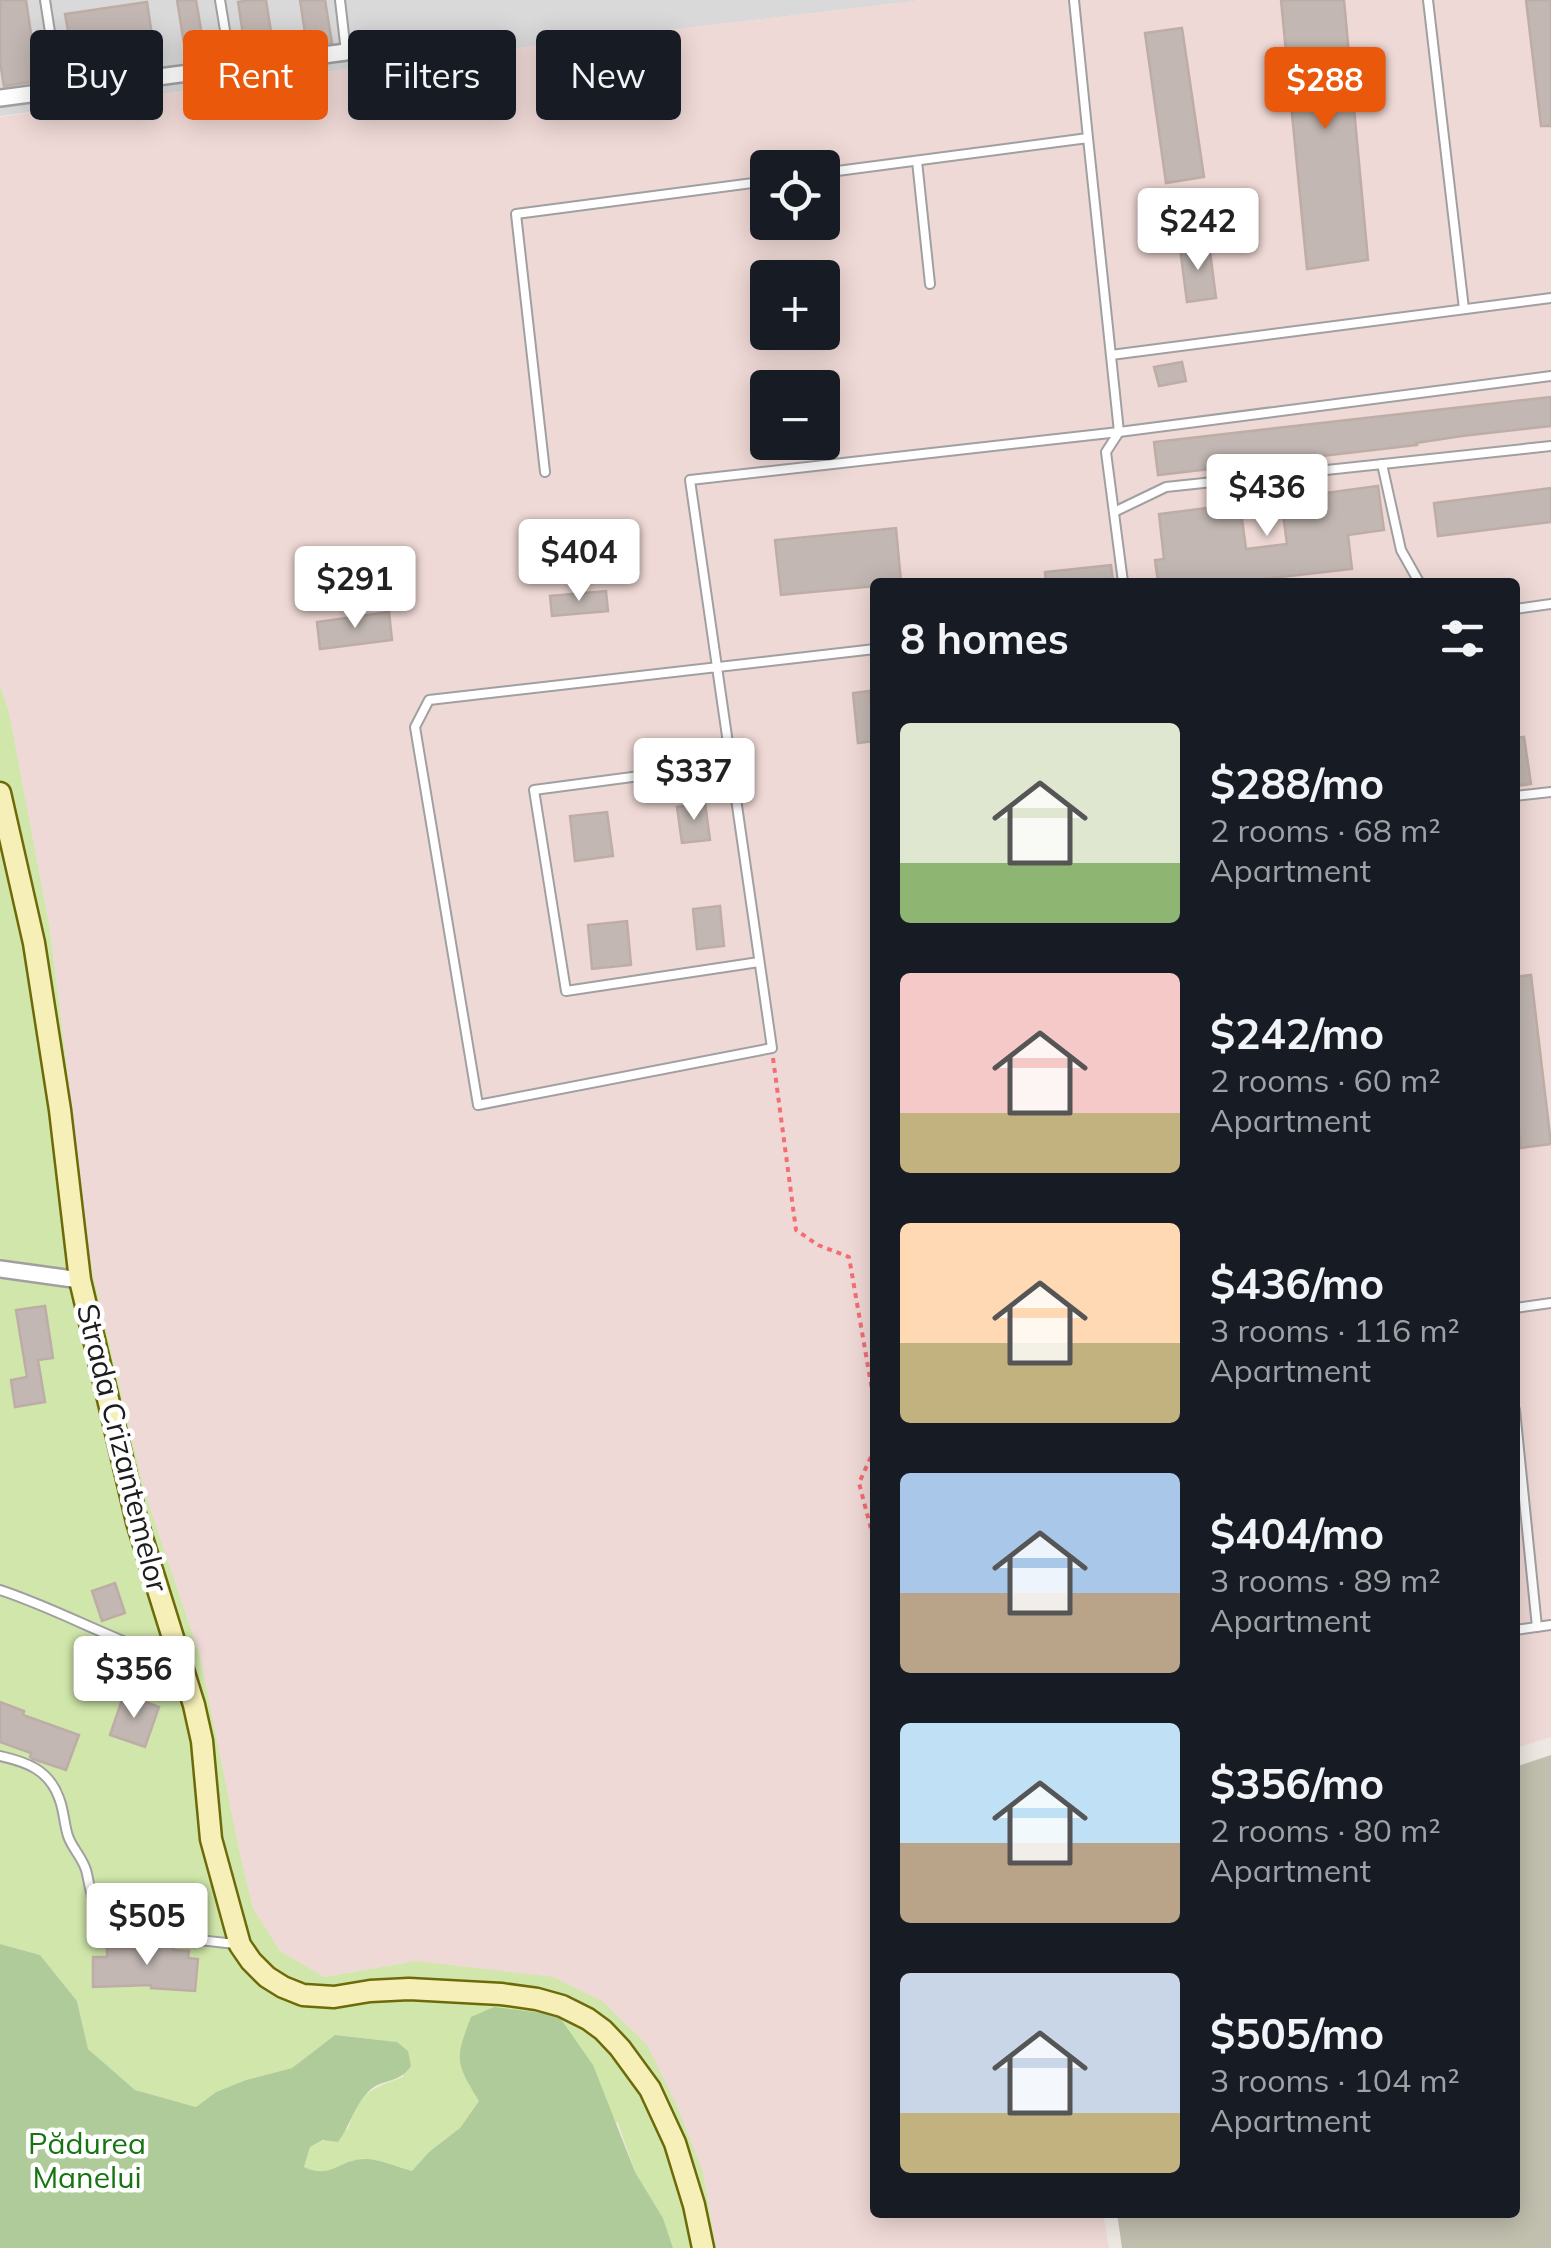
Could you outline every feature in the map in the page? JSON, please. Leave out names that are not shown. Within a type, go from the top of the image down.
[{"type":"street","points":[[328,55],[346,52]]},
{"type":"street","points":[[0,98],[30,94]]},
{"type":"street","name":"Strada Crizantemelor","points":[[0,794],[34,943],[60,1110],[80,1280],[137,1522],[194,1705],[216,1864],[240,1945],[267,1977],[303,1995],[334,1997],[409,1989],[501,1994],[537,1998],[588,2020],[620,2048],[650,2090],[675,2143],[702,2248]]},
{"type":"street","points":[[0,1269],[80,1280]]},
{"type":"lane","points":[[45,0],[50,30]]},
{"type":"lane","points":[[220,0],[225,30]]},
{"type":"lane","points":[[340,0],[346,52]]},
{"type":"lane","points":[[1074,0],[1119,432],[1106,452],[1122,578]]},
{"type":"lane","points":[[1428,0],[1464,310]]},
{"type":"lane","points":[[840,171],[1088,138]]},
{"type":"lane","points":[[916,160],[930,284]]},
{"type":"lane","points":[[544,472],[516,214],[750,182]]},
{"type":"lane","points":[[1111,354],[1551,298]]},
{"type":"lane","points":[[870,650],[715,667],[429,700],[415,727],[478,1105],[772,1048],[715,667],[690,480],[1119,432],[1551,376]]},
{"type":"lane","points":[[1114,512],[1166,487],[1551,446]]},
{"type":"lane","points":[[1382,464],[1401,550],[1417,578]]},
{"type":"lane","points":[[1520,608],[1551,604]]},
{"type":"lane","points":[[730,764],[534,790],[566,991],[759,962]]},
{"type":"lane","points":[[1520,795],[1551,792]]},
{"type":"lane","points":[[1520,1307],[1551,1303]]},
{"type":"lane","points":[[1520,1459],[1537,1627]]},
{"type":"lane","points":[[0,1590],[146,1651],[178,1660]]},
{"type":"lane","points":[[1520,1629],[1551,1626]]},
{"type":"lane","points":[[0,1756],[40,1770],[51,1782],[98,1910],[128,1926],[240,1945]]},
{"type":"path","points":[[772,1048],[796,1230],[818,1245],[849,1257],[870,1378]]},
{"type":"path","points":[[870,1459],[859,1483],[870,1525]]},
{"type":"shaded area","points":[[0,0],[923,0],[669,30],[536,30],[536,46],[516,48],[516,30],[348,30],[348,69],[328,71],[328,30],[183,30],[183,91],[163,94],[163,30],[30,30],[30,112],[0,116]]},
{"type":"shaded area","points":[[921,0],[1551,0],[1551,1737],[1520,1746],[1520,578],[870,578],[870,2218],[1104,2218],[1109,2248],[716,2248],[703,2172],[416,1961],[324,1977],[280,1951],[253,1908],[200,1656],[145,1493],[92,1271],[50,930],[9,712],[0,685],[0,117],[30,113],[30,120],[163,120],[163,94],[183,92],[183,120],[328,120],[328,71],[348,69],[348,120],[516,120],[516,48],[536,46],[536,120],[681,120],[681,30],[668,30]]},
{"type":"shaded area","points":[[1551,1755],[1551,2248],[1122,2248],[1118,2218],[1520,2218],[1520,1765]]},
{"type":"green space","points":[[0,685],[9,712],[50,930],[92,1271],[145,1493],[200,1656],[253,1908],[280,1951],[324,1977],[416,1961],[553,1977],[602,2001],[647,2045],[677,2106],[703,2172],[716,2248],[673,2248],[663,2218],[635,2172],[618,2123],[468,2084],[480,2100],[460,2128],[412,2171],[365,2159],[323,2171],[304,2167],[310,2147],[348,2129],[367,2094],[403,2077],[408,2051],[397,2042],[335,2035],[292,2068],[216,2092],[196,2107],[135,2090],[88,2049],[77,2001],[40,1955],[0,1944]]},
{"type":"green space","name":"Pădurea Manelui","points":[[0,1944],[40,1955],[77,2001],[88,2049],[135,2090],[196,2107],[216,2092],[292,2068],[335,2035],[397,2042],[408,2051],[411,2066],[401,2076],[369,2091],[338,2142],[323,2140],[310,2147],[304,2167],[314,2170],[329,2170],[365,2159],[412,2171],[460,2128],[479,2101],[460,2060],[471,2017],[494,2007],[558,2015],[593,2065],[635,2172],[663,2218],[673,2248],[0,2248]]},
{"type":"building","points":[[0,0],[26,0],[30,82],[4,86]]},
{"type":"building","points":[[177,0],[196,0],[201,30],[183,30],[183,37]]},
{"type":"building","points":[[266,0],[271,30],[242,30],[238,2]]},
{"type":"building","points":[[300,0],[325,0],[332,43],[328,43],[328,30],[305,30]]},
{"type":"building","points":[[1281,0],[1344,0],[1368,260],[1307,269]]},
{"type":"building","points":[[1526,0],[1551,0],[1551,126],[1541,126]]},
{"type":"building","points":[[147,2],[151,30],[68,30],[65,14]]},
{"type":"building","points":[[1182,28],[1204,177],[1166,183],[1145,33]]},
{"type":"building","points":[[1209,244],[1216,298],[1187,302],[1180,248]]},
{"type":"building","points":[[1182,362],[1186,381],[1159,386],[1154,367]]},
{"type":"building","points":[[1551,397],[1551,426],[1158,475],[1154,442]]},
{"type":"building","points":[[1378,486],[1384,530],[1348,535],[1352,569],[1272,578],[1157,578],[1155,560],[1164,559],[1159,514],[1240,504],[1246,549],[1287,544],[1281,499]]},
{"type":"building","points":[[1551,488],[1551,522],[1438,536],[1434,503]]},
{"type":"building","points":[[896,528],[901,578],[870,578],[870,586],[781,595],[775,540]]},
{"type":"building","points":[[1111,565],[1113,578],[1046,578],[1045,572]]},
{"type":"building","points":[[606,591],[608,611],[552,616],[550,596]]},
{"type":"building","points":[[389,612],[392,640],[320,649],[317,622]]},
{"type":"building","points":[[870,691],[870,742],[858,743],[853,693]]},
{"type":"building","points":[[1520,737],[1524,737],[1531,784],[1520,785]]},
{"type":"building","points":[[705,803],[710,840],[682,843],[677,807]]},
{"type":"building","points":[[607,812],[613,856],[575,861],[570,816]]},
{"type":"building","points":[[720,906],[724,946],[697,949],[693,909]]},
{"type":"building","points":[[627,921],[631,965],[592,969],[588,925]]},
{"type":"building","points":[[1531,975],[1551,1144],[1521,1148],[1520,1140],[1520,976]]},
{"type":"building","points":[[45,1306],[53,1358],[38,1360],[45,1402],[15,1407],[11,1380],[27,1377],[16,1310]]},
{"type":"building","points":[[115,1583],[125,1613],[102,1621],[92,1591]]},
{"type":"building","points":[[124,1694],[159,1707],[145,1747],[110,1735]]},
{"type":"building","points":[[0,1702],[24,1711],[23,1715],[79,1735],[66,1770],[0,1742]]},
{"type":"building","points":[[155,1941],[174,1944],[173,1950],[189,1951],[188,1958],[198,1959],[195,1991],[151,1985],[93,1987],[93,1957],[107,1957],[107,1948],[154,1950]]}]
